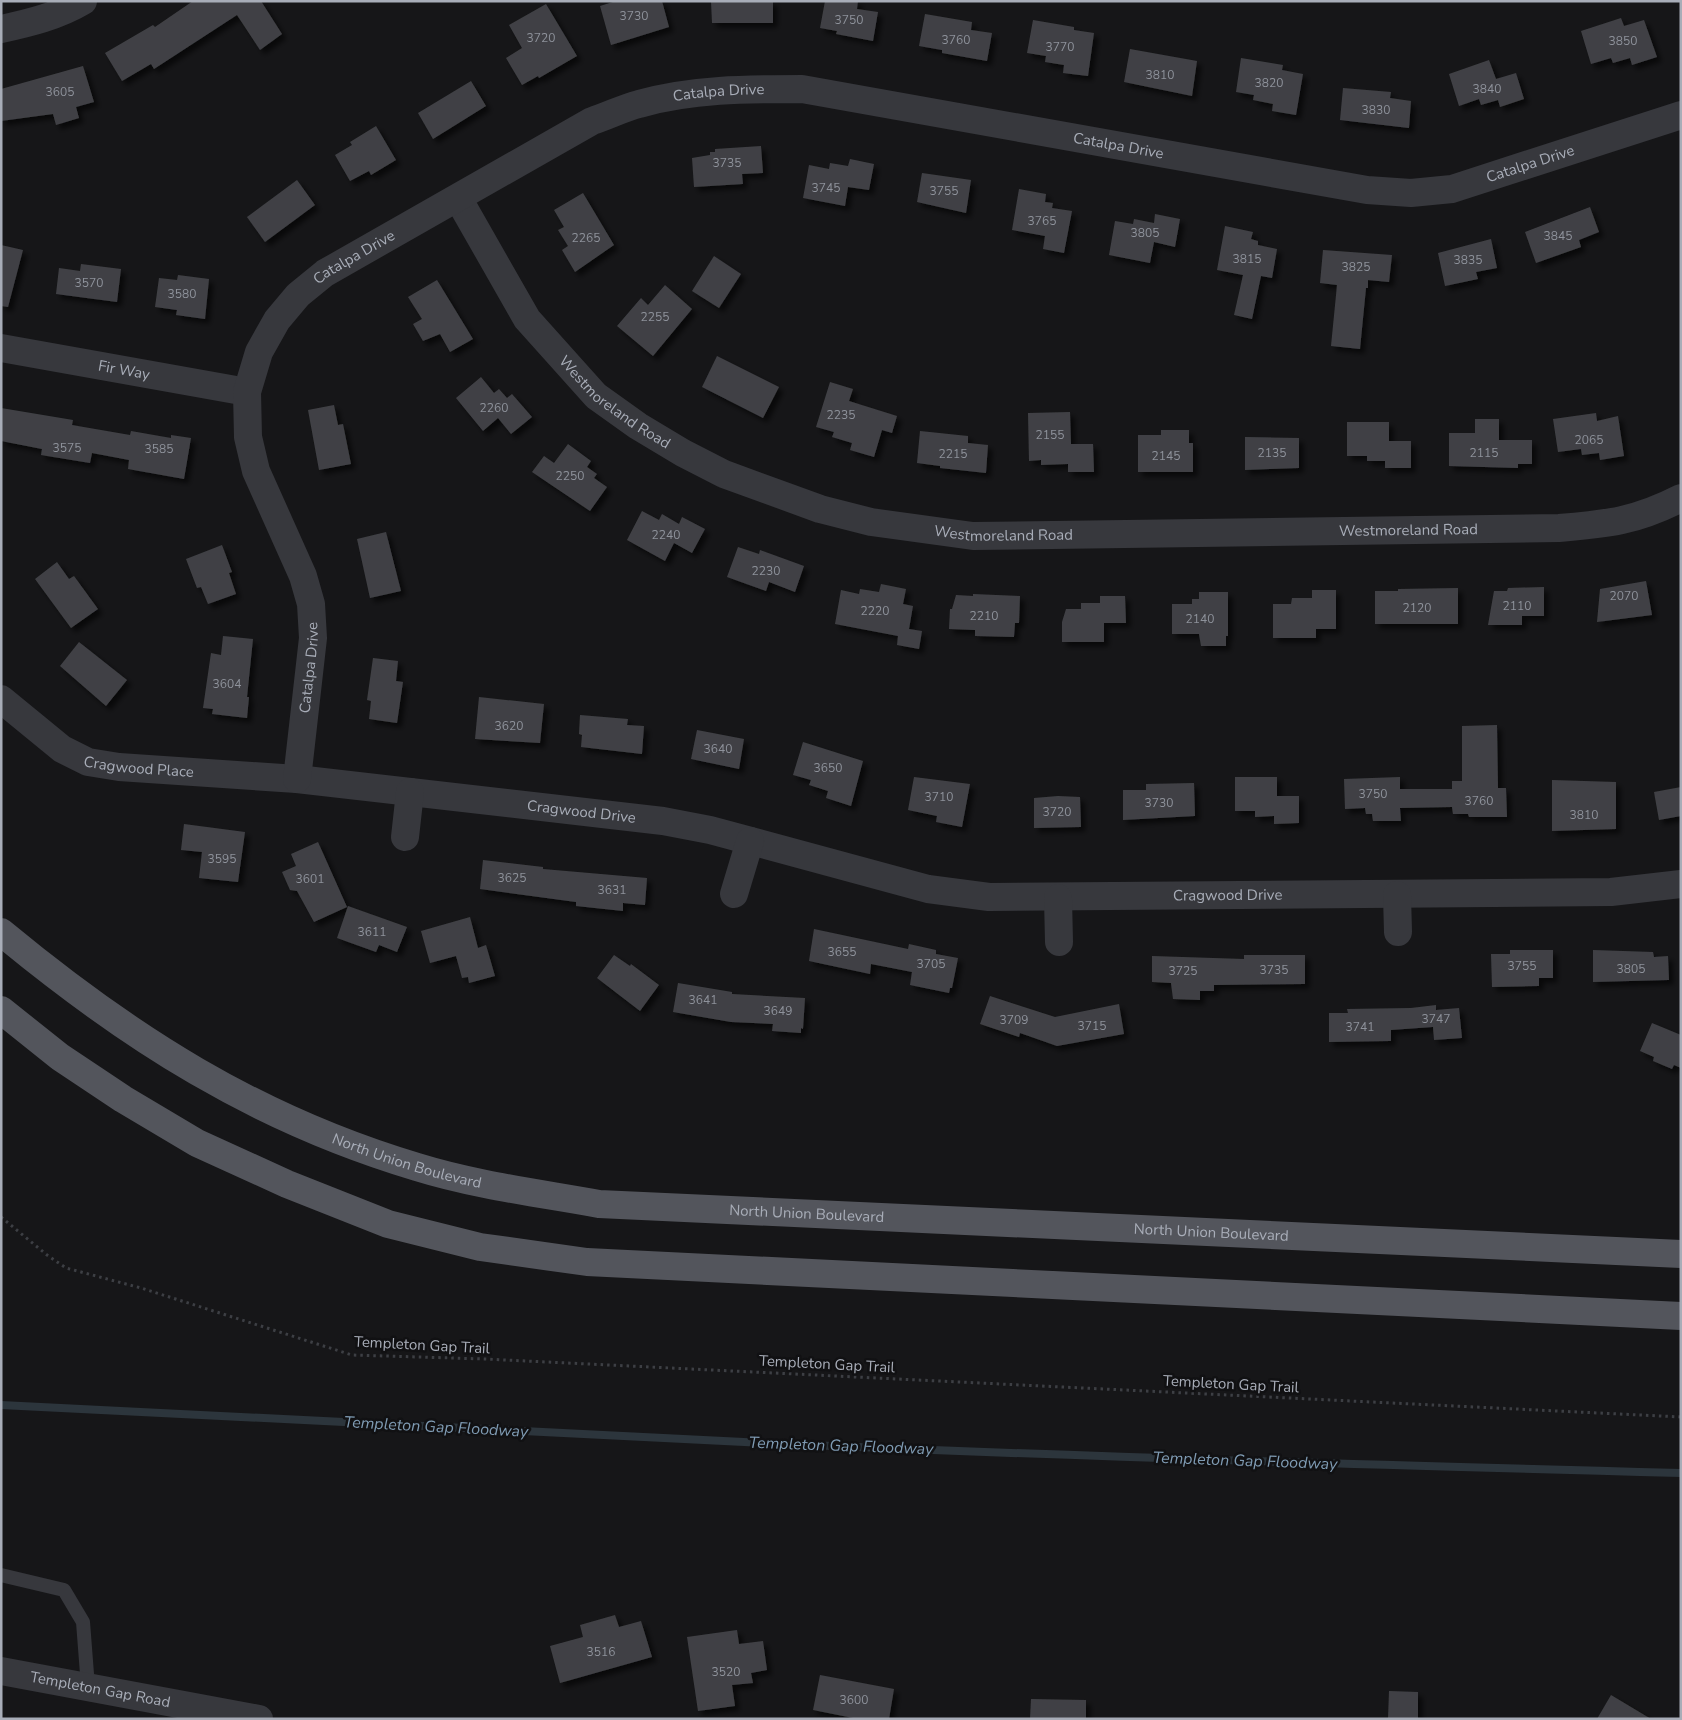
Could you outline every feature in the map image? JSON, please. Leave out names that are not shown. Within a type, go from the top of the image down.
[{"type":"main road","name":"North Union Boulevard","points":[[1,932],[102,1012],[195,1072],[271,1112],[344,1143],[418,1168],[520,1190],[599,1204],[1681,1254]]},
{"type":"main road","points":[[1,1010],[60,1057],[197,1143],[287,1184],[388,1224],[480,1246],[587,1262],[1681,1316]]},
{"type":"street","points":[[1,29],[29,23],[72,8],[83,1]]},
{"type":"street","name":"Catalpa Drive","points":[[296,779],[314,638],[311,604],[299,568],[256,471],[248,437],[247,392],[260,352],[277,320],[298,295],[326,273],[602,118],[638,104],[684,94],[741,89],[802,90],[1367,190],[1411,193],[1452,189],[1681,115]]},
{"type":"street","name":"Westmoreland Road","points":[[458,198],[527,319],[596,396],[660,440],[724,474],[810,506],[871,522],[973,536],[1559,528],[1610,524],[1652,513],[1681,498]]},
{"type":"street","name":"Fir Way","points":[[1,348],[247,392]]},
{"type":"street","name":"Cragwood Place","points":[[1,699],[62,749],[88,762],[119,767],[296,779]]},
{"type":"street","name":"Cragwood Drive","points":[[296,779],[663,821],[710,830],[928,889],[988,897],[1058,898],[1611,892],[1681,884]]},
{"type":"street","points":[[405,837],[410,792]]},
{"type":"street","points":[[734,894],[750,841]]},
{"type":"street","points":[[1397,895],[1398,932]]},
{"type":"street","points":[[1058,898],[1059,942]]},
{"type":"street","name":"Templeton Gap Road","points":[[1,1671],[259,1719]]},
{"type":"lane","points":[[1,1575],[64,1590],[83,1622],[88,1687]]},
{"type":"path","name":"Templeton Gap Trail","points":[[1,1217],[47,1256],[66,1268],[141,1288],[352,1355],[484,1359],[1681,1417]]},
{"type":"building","points":[[193,1],[261,1],[282,34],[260,50],[237,15],[154,69],[151,64],[122,81],[105,53],[153,25],[155,27]]},
{"type":"building","points":[[616,1],[662,1],[669,27],[611,45],[600,6]]},
{"type":"building","points":[[711,1],[773,1],[773,23],[712,23]]},
{"type":"building","points":[[825,1],[858,1],[857,9],[878,12],[873,41],[836,34],[837,31],[820,28]]},
{"type":"building","points":[[546,4],[577,56],[539,78],[538,76],[522,85],[506,58],[522,48],[509,25]]},
{"type":"building","points":[[925,14],[972,22],[971,30],[992,33],[987,61],[942,53],[942,50],[919,46]]},
{"type":"building","points":[[1621,18],[1624,26],[1644,20],[1657,57],[1632,65],[1630,58],[1613,63],[1611,58],[1591,64],[1581,31]]},
{"type":"building","points":[[1033,20],[1074,27],[1074,30],[1094,33],[1088,76],[1063,73],[1064,65],[1045,62],[1046,56],[1027,53]]},
{"type":"building","points":[[1130,49],[1197,61],[1192,96],[1124,82]]},
{"type":"building","points":[[1241,58],[1283,65],[1282,70],[1303,74],[1296,115],[1272,111],[1273,104],[1253,100],[1254,95],[1236,92]]},
{"type":"building","points":[[1489,60],[1496,79],[1516,73],[1524,99],[1500,107],[1498,100],[1481,105],[1479,99],[1459,106],[1449,74]]},
{"type":"building","points":[[83,66],[94,102],[76,107],[79,118],[56,125],[53,114],[1,121],[1,89]]},
{"type":"building","points":[[471,81],[486,106],[433,139],[418,113]]},
{"type":"building","points":[[1343,88],[1391,92],[1390,98],[1411,101],[1409,128],[1340,120]]},
{"type":"building","points":[[376,126],[396,160],[371,175],[369,171],[350,181],[335,155],[352,145],[350,142]]},
{"type":"building","points":[[761,146],[763,173],[742,174],[743,184],[694,187],[692,158],[710,155],[710,152],[715,152],[715,149]]},
{"type":"building","points":[[850,159],[874,164],[869,190],[848,187],[845,206],[803,198],[809,165],[829,169],[830,163],[848,166]]},
{"type":"building","points":[[922,173],[971,180],[966,213],[917,202]]},
{"type":"building","points":[[297,180],[315,205],[265,242],[247,217]]},
{"type":"building","points":[[1019,189],[1046,194],[1045,202],[1053,203],[1052,208],[1072,211],[1064,253],[1043,249],[1045,236],[1012,230]]},
{"type":"building","points":[[583,193],[614,245],[575,272],[562,250],[568,246],[558,230],[564,227],[554,210]]},
{"type":"building","points":[[1590,207],[1599,232],[1579,240],[1581,247],[1536,263],[1525,232]]},
{"type":"building","points":[[1155,214],[1180,219],[1175,247],[1154,242],[1150,263],[1109,255],[1115,221],[1133,224],[1134,219],[1154,223]]},
{"type":"building","points":[[1225,226],[1253,232],[1251,239],[1258,241],[1258,245],[1277,249],[1272,278],[1261,276],[1252,319],[1234,315],[1243,275],[1217,270]]},
{"type":"building","points":[[1491,239],[1497,268],[1476,272],[1478,279],[1445,286],[1438,253]]},
{"type":"building","points":[[1,245],[23,250],[8,307],[1,306]]},
{"type":"building","points":[[1323,250],[1392,255],[1389,282],[1368,280],[1360,349],[1331,346],[1337,285],[1320,283]]},
{"type":"building","points":[[714,256],[741,274],[719,308],[692,291]]},
{"type":"building","points":[[81,264],[121,269],[117,302],[56,294],[59,268],[80,271]]},
{"type":"building","points":[[178,275],[209,279],[205,319],[176,315],[177,310],[155,307],[159,278],[177,280]]},
{"type":"building","points":[[437,280],[473,339],[450,352],[440,334],[423,341],[413,324],[422,319],[408,297]]},
{"type":"building","points":[[665,285],[692,309],[653,356],[617,326],[641,298],[648,305]]},
{"type":"building","points":[[717,356],[779,387],[763,418],[702,387]]},
{"type":"building","points":[[481,377],[494,393],[499,389],[507,398],[512,394],[532,417],[511,434],[498,418],[483,431],[456,398]]},
{"type":"building","points":[[830,382],[853,389],[849,401],[897,416],[892,433],[882,430],[874,457],[850,450],[852,443],[832,437],[834,432],[816,427]]},
{"type":"building","points":[[334,405],[338,425],[343,424],[351,464],[319,470],[308,410]]},
{"type":"building","points":[[1,408],[73,420],[72,425],[130,435],[131,431],[171,438],[171,435],[191,438],[184,479],[128,469],[129,460],[92,453],[90,463],[41,455],[42,449],[1,441]]},
{"type":"building","points":[[1070,412],[1071,444],[1093,444],[1094,472],[1068,472],[1068,464],[1041,465],[1041,460],[1029,461],[1028,413]]},
{"type":"building","points":[[1596,413],[1597,421],[1618,416],[1624,456],[1600,460],[1599,453],[1582,455],[1581,449],[1558,452],[1553,419]]},
{"type":"building","points":[[1475,419],[1499,419],[1499,440],[1532,440],[1532,464],[1518,464],[1518,468],[1449,466],[1449,433],[1475,433]]},
{"type":"building","points":[[1347,422],[1389,422],[1389,441],[1411,441],[1411,468],[1385,468],[1385,461],[1367,461],[1367,456],[1347,456]]},
{"type":"building","points":[[1161,430],[1189,430],[1189,443],[1193,443],[1193,472],[1138,472],[1138,435],[1161,435]]},
{"type":"building","points":[[920,431],[968,436],[968,443],[988,445],[986,473],[940,468],[940,466],[917,463]]},
{"type":"building","points":[[1245,437],[1299,438],[1299,468],[1245,470]]},
{"type":"building","points":[[568,444],[591,461],[587,467],[597,474],[594,478],[607,487],[590,511],[532,472],[544,456],[554,463]]},
{"type":"building","points":[[642,511],[659,520],[662,514],[679,524],[682,517],[705,529],[692,553],[674,543],[665,561],[627,540]]},
{"type":"building","points":[[386,532],[401,591],[370,598],[357,539]]},
{"type":"building","points":[[222,545],[232,572],[229,573],[236,594],[208,604],[201,587],[197,588],[186,559]]},
{"type":"building","points":[[738,547],[759,554],[760,550],[804,566],[795,592],[769,582],[766,591],[727,577]]},
{"type":"building","points":[[57,562],[69,579],[74,576],[98,609],[71,628],[35,579]]},
{"type":"building","points":[[1646,581],[1652,615],[1597,622],[1600,589]]},
{"type":"building","points":[[881,584],[906,589],[903,604],[913,606],[909,629],[922,631],[919,649],[897,645],[898,636],[835,624],[841,590],[859,594],[860,589],[879,592]]},
{"type":"building","points":[[1544,587],[1544,616],[1522,616],[1522,625],[1488,625],[1494,591],[1507,591],[1508,588]]},
{"type":"building","points":[[1458,588],[1458,624],[1375,624],[1375,591]]},
{"type":"building","points":[[1312,590],[1336,590],[1336,629],[1316,629],[1316,638],[1273,638],[1273,604],[1291,604],[1292,598],[1312,598]]},
{"type":"building","points":[[1199,592],[1228,592],[1228,636],[1226,636],[1226,646],[1201,646],[1199,634],[1172,634],[1172,604],[1192,604],[1192,599],[1199,599]]},
{"type":"building","points":[[973,594],[1020,596],[1019,623],[1015,623],[1014,637],[975,636],[975,630],[949,629],[950,609],[952,609],[956,595],[973,596]]},
{"type":"building","points":[[1100,596],[1125,596],[1126,623],[1104,623],[1104,642],[1062,642],[1062,622],[1066,609],[1081,609],[1081,603],[1100,603]]},
{"type":"building","points":[[223,636],[253,639],[247,697],[249,697],[247,718],[212,714],[213,709],[203,708],[211,653],[221,655]]},
{"type":"building","points":[[79,642],[127,680],[106,706],[60,666]]},
{"type":"building","points":[[373,658],[398,661],[396,681],[403,682],[397,723],[369,719],[371,701],[367,700]]},
{"type":"building","points":[[479,697],[544,704],[540,743],[475,739]]},
{"type":"building","points":[[580,715],[628,719],[627,725],[644,726],[642,754],[581,747],[582,735],[579,734]]},
{"type":"building","points":[[1497,725],[1498,788],[1506,788],[1507,817],[1469,817],[1468,814],[1453,814],[1452,807],[1400,808],[1401,821],[1373,821],[1372,814],[1366,814],[1365,808],[1345,809],[1344,779],[1400,777],[1400,789],[1452,789],[1452,781],[1462,781],[1462,726]]},
{"type":"building","points":[[697,730],[744,739],[739,769],[691,759]]},
{"type":"building","points":[[803,742],[863,761],[851,806],[826,798],[828,791],[809,785],[811,780],[793,775]]},
{"type":"building","points":[[914,777],[970,784],[962,827],[936,822],[937,816],[908,810]]},
{"type":"building","points":[[1235,777],[1277,777],[1277,796],[1299,796],[1299,823],[1274,824],[1274,816],[1255,817],[1255,811],[1235,811]]},
{"type":"building","points":[[1552,780],[1616,782],[1616,829],[1552,831]]},
{"type":"building","points":[[1194,783],[1195,816],[1123,820],[1123,790],[1146,790],[1146,784]]},
{"type":"building","points":[[1681,787],[1681,816],[1659,820],[1654,792]]},
{"type":"building","points":[[1080,797],[1081,827],[1034,828],[1034,798]]},
{"type":"building","points":[[184,824],[245,832],[238,882],[199,878],[202,852],[181,850]]},
{"type":"building","points":[[318,842],[347,907],[314,922],[297,891],[290,890],[282,872],[296,866],[291,854]]},
{"type":"building","points":[[483,860],[543,867],[543,869],[647,878],[645,905],[623,903],[623,911],[576,906],[576,902],[480,889]]},
{"type":"building","points":[[348,906],[407,927],[397,952],[379,945],[376,952],[337,938]]},
{"type":"building","points":[[470,917],[478,948],[486,945],[495,976],[469,983],[468,977],[462,978],[456,956],[430,963],[421,931]]},
{"type":"building","points":[[814,929],[908,949],[909,944],[936,950],[936,954],[958,958],[952,988],[950,988],[949,993],[910,985],[912,972],[871,964],[870,974],[809,961]]},
{"type":"building","points":[[1510,950],[1553,950],[1553,978],[1539,978],[1539,986],[1492,987],[1491,954],[1510,954]]},
{"type":"building","points":[[1593,950],[1653,952],[1654,957],[1668,956],[1669,980],[1593,982]]},
{"type":"building","points":[[614,955],[630,966],[631,964],[659,985],[640,1011],[597,978]]},
{"type":"building","points":[[1244,955],[1305,955],[1305,984],[1214,985],[1214,991],[1200,991],[1200,1000],[1173,999],[1171,983],[1152,982],[1152,956],[1244,959]]},
{"type":"building","points":[[678,983],[732,992],[732,994],[805,998],[803,1029],[801,1028],[801,1033],[772,1031],[773,1024],[731,1022],[673,1012]]},
{"type":"building","points":[[990,996],[1055,1017],[1119,1004],[1124,1034],[1057,1046],[1020,1033],[1019,1037],[980,1024]]},
{"type":"building","points":[[1436,1005],[1436,1010],[1459,1008],[1462,1038],[1434,1040],[1433,1027],[1391,1030],[1391,1041],[1329,1042],[1329,1013],[1348,1013],[1347,1009],[1411,1008]]},
{"type":"building","points":[[1652,1023],[1681,1035],[1681,1068],[1674,1065],[1672,1069],[1653,1061],[1654,1057],[1640,1051]]},
{"type":"building","points":[[615,1615],[619,1627],[641,1621],[652,1657],[560,1683],[550,1646],[583,1637],[580,1625]]},
{"type":"building","points":[[737,1630],[739,1644],[763,1641],[767,1670],[751,1673],[753,1683],[732,1685],[735,1706],[698,1711],[687,1637]]},
{"type":"building","points":[[820,1675],[894,1689],[889,1719],[858,1719],[813,1710]]},
{"type":"building","points":[[1389,1691],[1418,1692],[1418,1719],[1388,1719]]},
{"type":"building","points":[[1611,1695],[1651,1719],[1597,1719]]},
{"type":"building","points":[[1031,1699],[1086,1700],[1086,1719],[1030,1719]]},
{"type":"waterway","name":"Templeton Gap Floodway","points":[[1,1405],[898,1449],[1681,1473]]}]
